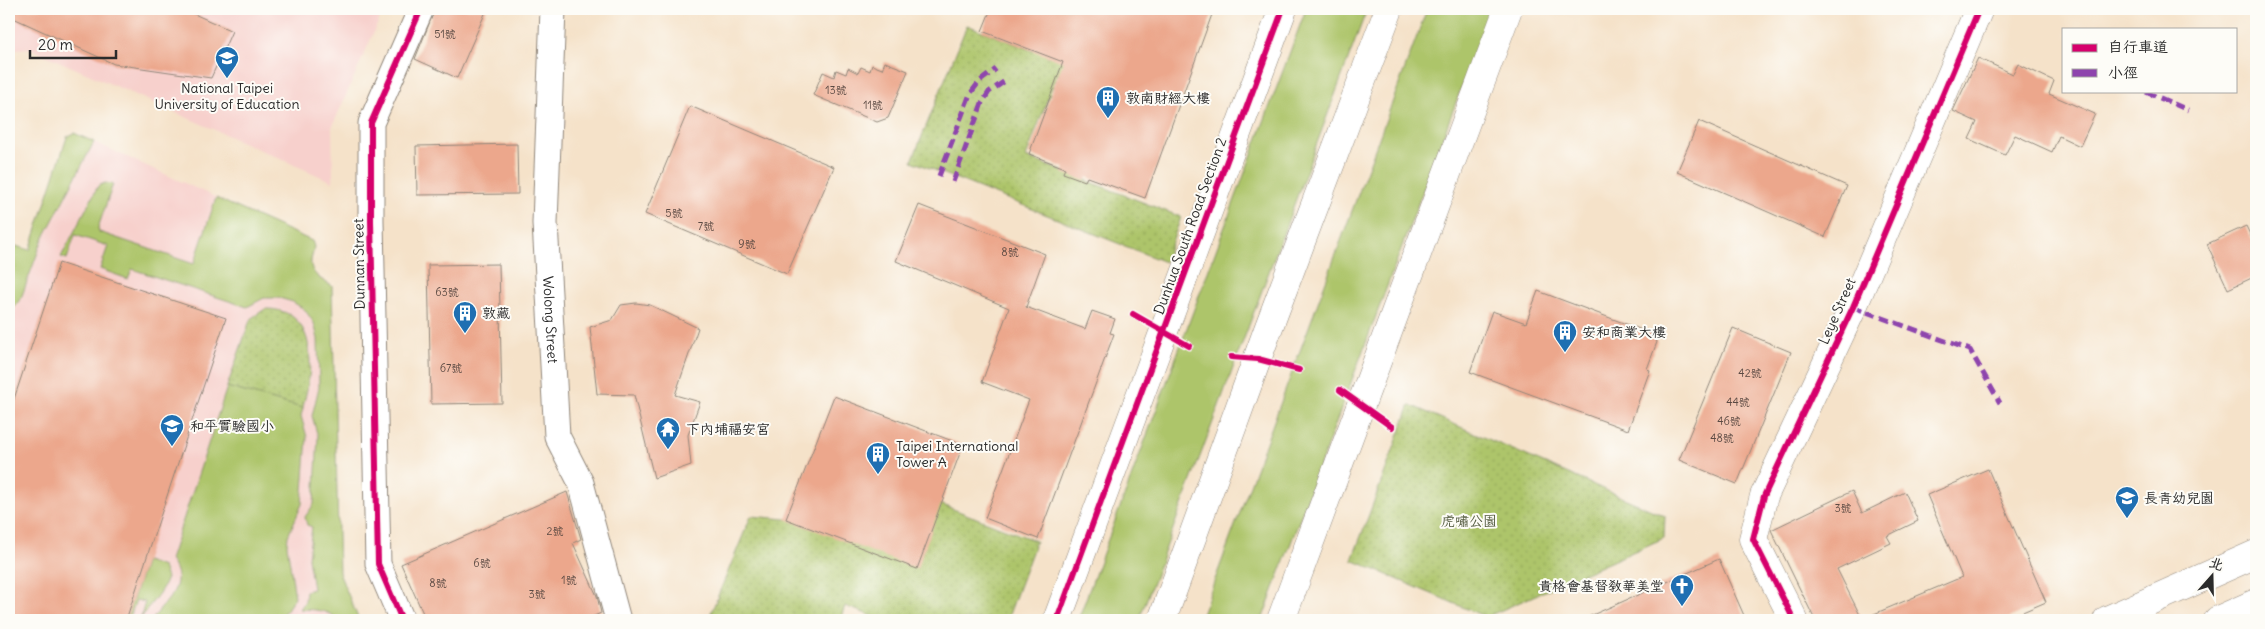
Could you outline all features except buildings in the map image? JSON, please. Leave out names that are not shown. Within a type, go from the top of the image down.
[{"type":"main road","name":"Dunhua South Road Section 2","points":[[1057,620],[1283,9]]},
{"type":"main road","points":[[1162,620],[1267,332],[1389,9]]},
{"type":"main road","points":[[1280,620],[1508,9]]},
{"type":"main road","name":"Leye Street","points":[[1794,620],[1753,539],[1764,496],[1853,307],[1979,9]]},
{"type":"main road","points":[[2107,620],[2256,554]]},
{"type":"main road","points":[[2218,620],[2256,603]]},
{"type":"street","name":"Dunnan Street","points":[[402,620],[378,564],[370,221],[371,123],[420,9]]},
{"type":"street","name":"Wolong Street","points":[[553,9],[545,223],[557,436],[581,483],[618,620]]},
{"type":"shaded area","name":"National Taipei University of Education","points":[[9,9],[384,9],[332,127],[333,182],[29,48],[9,50]]},
{"type":"shaded area","name":"和平實驗國小","points":[[94,142],[312,241],[315,249],[310,265],[314,273],[332,286],[339,573],[359,620],[9,620],[9,320],[20,301],[42,241]]},
{"type":"green space","points":[[1049,9],[1082,9],[1068,45],[1077,81],[1057,74],[1026,157],[1181,217],[1165,262],[912,161],[967,25],[1033,51]]},
{"type":"green space","points":[[1306,9],[1367,9],[1139,620],[1078,620]]},
{"type":"green space","points":[[1427,9],[1491,9],[1262,620],[1200,620]]},
{"type":"green space","points":[[74,133],[94,142],[42,241],[20,301],[14,308],[9,309],[9,244],[30,250],[67,137]]},
{"type":"green space","points":[[105,183],[113,184],[98,228],[99,232],[194,264],[216,198],[312,241],[314,245],[311,262],[313,271],[319,278],[332,286],[339,573],[359,620],[338,620],[325,612],[300,609],[305,601],[306,591],[313,589],[308,558],[312,527],[307,525],[305,517],[314,504],[318,437],[312,416],[319,387],[318,339],[314,323],[305,310],[293,302],[279,298],[264,298],[247,307],[132,269],[128,279],[100,269],[108,246],[75,235],[67,259],[61,257],[98,186]]},
{"type":"green space","points":[[265,309],[279,310],[291,315],[305,333],[310,357],[310,371],[303,408],[227,387],[249,323],[253,317]]},
{"type":"green space","points":[[227,387],[303,408],[301,416],[307,437],[302,504],[288,536],[287,545],[295,597],[286,611],[274,620],[152,620],[169,599],[176,585],[177,577],[170,560]]},
{"type":"green space","name":"虎嘯公園","points":[[1410,405],[1665,516],[1664,538],[1486,617],[1352,560]]},
{"type":"green space","points":[[940,504],[1036,541],[1007,620],[883,620],[845,606],[840,620],[708,620],[751,516],[786,519]]},
{"type":"green space","points":[[146,561],[163,567],[167,578],[140,620],[145,602],[136,600],[129,620],[126,620]]},
{"type":"marked path","points":[[939,176],[970,94],[979,82],[996,69]]},
{"type":"marked path","points":[[953,182],[982,103],[989,92],[1005,81]]},
{"type":"marked path","points":[[2146,92],[2188,110]]},
{"type":"marked path","points":[[1853,307],[1970,350],[2000,403]]},
{"type":"cycle path","points":[[402,620],[378,564],[371,221],[371,123],[421,9]]},
{"type":"cycle path","points":[[1057,620],[1283,9]]},
{"type":"cycle path","points":[[1794,620],[1753,539],[1764,496],[1853,307],[1979,9]]},
{"type":"cycle path","points":[[1133,314],[1189,346]]},
{"type":"cycle path","points":[[1231,357],[1258,359],[1299,370]]},
{"type":"cycle path","points":[[1340,390],[1392,427]]},
{"type":"place","name":"National Taipei University of Education","points":[[227,79]]},
{"type":"place","name":"敦南財經大樓","points":[[1108,119]]},
{"type":"place","name":"敦藏","points":[[465,334]]},
{"type":"place","name":"安和商業大樓","points":[[1565,353]]},
{"type":"place","name":"和平實驗國小","points":[[172,447]]},
{"type":"place","name":"下內埔福安宮","points":[[668,450]]},
{"type":"place","name":"Taipei International Tower A","points":[[878,475]]},
{"type":"place","name":"長青幼兒園","points":[[2127,519]]},
{"type":"place","name":"貴格會基督教華美堂","points":[[1682,607]]}]
